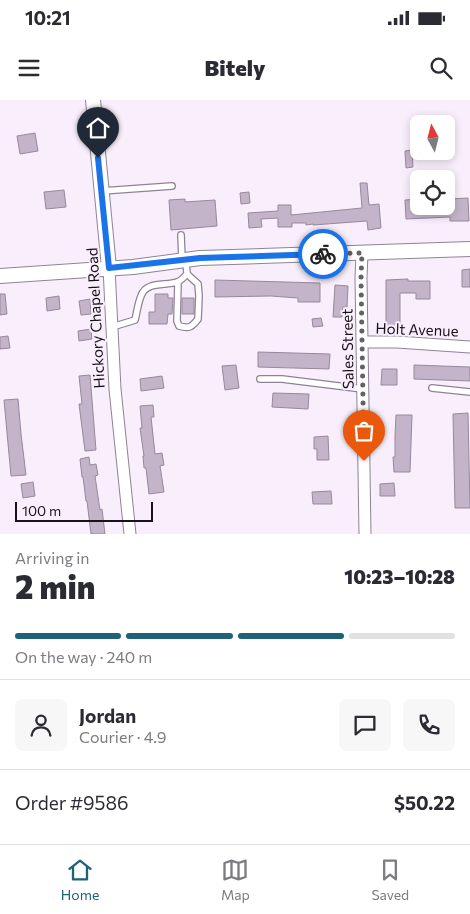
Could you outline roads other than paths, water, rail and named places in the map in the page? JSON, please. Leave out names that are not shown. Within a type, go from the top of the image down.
[{"type":"street","name":"Hickory Chapel Road","points":[[93,100],[109,268],[115,389],[130,534]]},
{"type":"street","points":[[0,276],[109,268],[200,258],[470,249]]},
{"type":"street","name":"Sales Street","points":[[362,253],[364,534]]},
{"type":"street","name":"Holt Avenue","points":[[362,342],[397,342],[470,347]]},
{"type":"lane","points":[[102,191],[172,186]]},
{"type":"lane","points":[[178,282],[177,321],[179,326],[190,327],[198,320],[200,296],[198,284],[187,274],[181,234]]},
{"type":"lane","points":[[112,326],[134,320],[141,294],[151,285],[178,282],[187,274]]},
{"type":"lane","points":[[260,379],[282,379],[363,389]]},
{"type":"lane","points":[[432,388],[470,392]]}]
